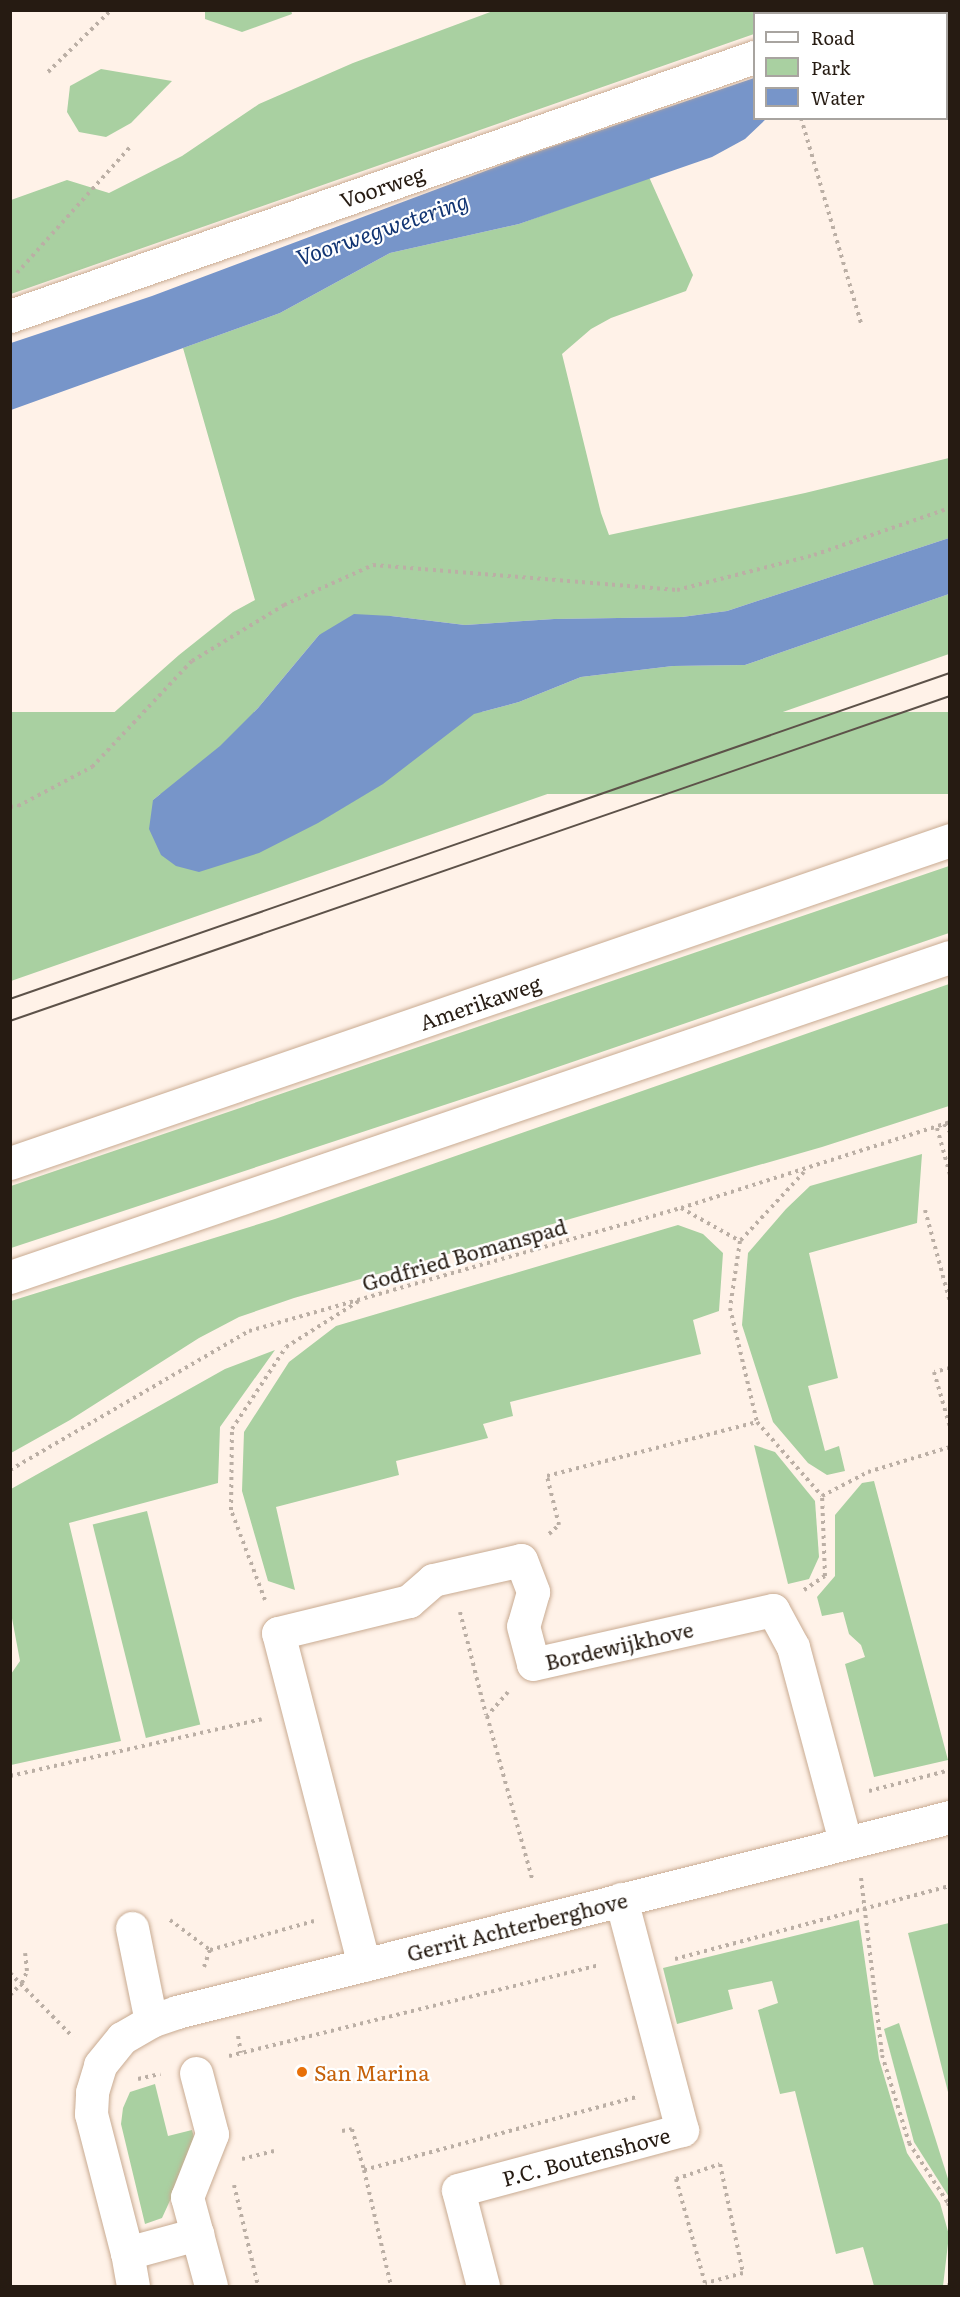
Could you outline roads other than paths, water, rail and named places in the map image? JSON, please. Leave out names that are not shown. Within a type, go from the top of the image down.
[{"type":"street","name":"Voorweg","points":[[10,316],[753,57]]},
{"type":"street","name":"Amerikaweg","points":[[10,1163],[950,840]]},
{"type":"street","points":[[10,1277],[950,957]]},
{"type":"street","name":"Bordewijkhove","points":[[364,1965],[278,1633],[409,1601],[433,1580],[521,1560],[533,1592],[523,1626],[533,1664],[773,1610],[793,1647],[834,1799],[849,1840]]},
{"type":"street","name":"Gerrit Achterberghove","points":[[127,2253],[91,2114],[96,2078],[122,2038],[151,2021],[177,2012],[849,1840],[950,1817]]},
{"type":"street","name":"P.C. Boutenshove","points":[[483,2286],[458,2190],[682,2130],[621,1899]]},
{"type":"street","points":[[132,1928],[151,2021]]},
{"type":"street","points":[[196,2067],[212,2134],[187,2198],[211,2286]]},
{"type":"street","points":[[133,2286],[127,2253],[197,2234]]},
{"type":"water","points":[[949,11],[948,64],[948,12],[939,12]]},
{"type":"water","name":"Voorwegwetering","points":[[753,78],[753,120],[765,120],[745,139],[712,157],[519,224],[390,253],[280,313],[11,410],[11,343],[152,296],[525,156]]},
{"type":"water","points":[[949,538],[949,594],[745,665],[673,666],[581,677],[519,702],[474,714],[383,784],[318,823],[259,853],[199,872],[176,866],[161,855],[149,829],[153,800],[220,746],[258,708],[319,635],[354,614],[465,625],[554,619],[682,617],[727,611]]},
{"type":"tram line","points":[[10,999],[950,673]]},
{"type":"tram line","points":[[10,1021],[950,696]]},
{"type":"place","name":"San Marina","points":[[302,2072]]}]
